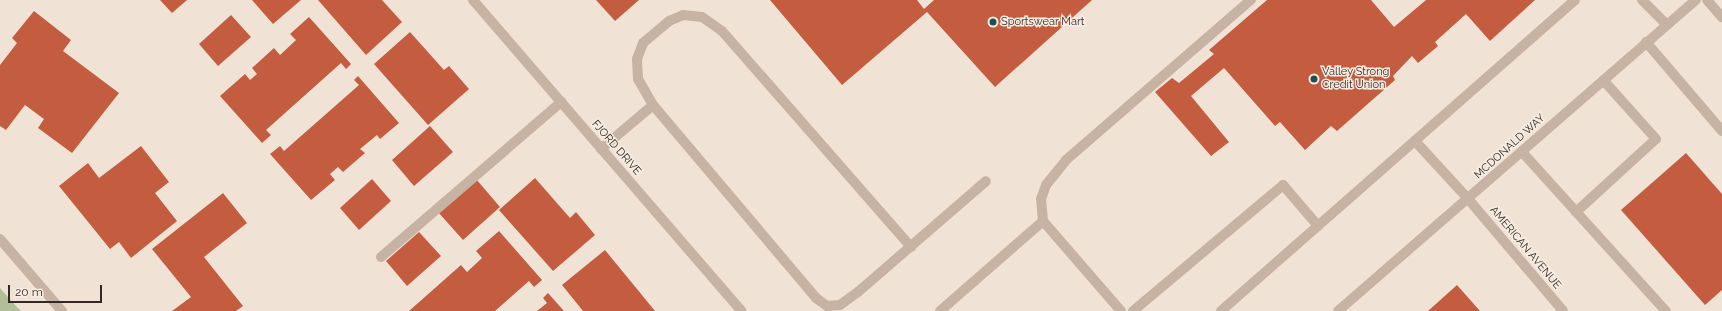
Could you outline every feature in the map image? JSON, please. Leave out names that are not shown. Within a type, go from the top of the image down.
[{"type":"street","name":"FJORD DRIVE","points":[[473,0],[741,311]]},
{"type":"street","points":[[1121,311],[1043,222],[1041,199],[1046,185],[1066,160],[1251,0]]},
{"type":"street","points":[[1222,311],[1575,0]]},
{"type":"street","points":[[1642,0],[1667,25]]},
{"type":"street","points":[[1707,0],[1722,17]]},
{"type":"street","name":"MCDONALD WAY","points":[[1338,311],[1469,200],[1646,42],[1695,1]]},
{"type":"street","points":[[910,246],[722,31],[702,17],[683,15],[669,21],[643,43],[637,59],[638,79],[652,105],[816,298],[827,306],[840,305],[910,246],[986,181]]},
{"type":"street","points":[[1646,42],[1722,131]]},
{"type":"street","points":[[1576,212],[1656,139],[1603,80]]},
{"type":"street","points":[[381,257],[561,102]]},
{"type":"street","points":[[601,150],[652,105]]},
{"type":"street","name":"AMERICAN AVENUE","points":[[1415,141],[1469,200],[1563,311]]},
{"type":"street","points":[[1523,153],[1666,311]]},
{"type":"street","points":[[1133,311],[1283,185],[1318,226]]},
{"type":"street","points":[[940,311],[1043,222]]},
{"type":"street","points":[[0,239],[62,311]]},
{"type":"green space","points":[[0,288],[16,306],[21,311],[0,311]]},
{"type":"building","points":[[160,0],[187,0],[172,13]]},
{"type":"building","points":[[252,0],[301,0],[273,24]]},
{"type":"building","points":[[318,0],[382,0],[402,22],[366,55]]},
{"type":"building","points":[[596,0],[639,0],[615,21]]},
{"type":"building","points":[[770,0],[917,0],[924,9],[934,0],[1092,0],[995,87],[927,12],[842,85]]},
{"type":"building","name":"Valley Strong Credit Union","points":[[1267,0],[1371,0],[1394,27],[1426,0],[1535,0],[1490,41],[1466,14],[1435,42],[1438,46],[1418,63],[1412,56],[1393,76],[1395,80],[1337,131],[1331,126],[1305,150],[1280,122],[1275,126],[1224,68],[1191,96],[1229,142],[1211,156],[1155,92],[1172,78],[1179,83],[1214,54],[1209,50]]},
{"type":"building","points":[[34,11],[71,40],[63,51],[119,93],[72,153],[38,128],[44,119],[25,105],[6,130],[0,126],[0,65],[17,43],[12,38]]},
{"type":"building","points":[[231,15],[251,37],[218,66],[199,44]]},
{"type":"building","points":[[309,17],[351,64],[346,69],[341,63],[266,130],[271,135],[262,143],[220,96],[245,74],[250,80],[257,74],[252,68],[274,48],[280,55],[296,40],[290,34]]},
{"type":"building","points":[[410,32],[444,70],[449,66],[469,89],[428,125],[374,64]]},
{"type":"building","points":[[358,76],[399,123],[380,139],[377,135],[360,149],[365,153],[343,172],[338,167],[330,174],[335,180],[311,200],[270,154],[280,146],[284,151],[359,85],[354,80]]},
{"type":"building","points":[[430,126],[453,152],[414,186],[392,160]]},
{"type":"building","points":[[141,146],[169,182],[155,193],[177,221],[131,258],[119,242],[110,249],[59,186],[88,163],[99,178]]},
{"type":"building","points":[[1686,153],[1722,194],[1722,290],[1705,305],[1621,210]]},
{"type":"building","points":[[535,178],[570,218],[576,212],[595,235],[553,271],[499,210]]},
{"type":"building","points":[[372,179],[391,201],[359,230],[340,208]]},
{"type":"building","points":[[476,179],[500,207],[463,240],[438,212]]},
{"type":"building","points":[[223,193],[247,223],[204,257],[243,306],[236,311],[172,311],[191,297],[152,249]]},
{"type":"building","points":[[499,231],[542,280],[534,287],[529,281],[495,311],[409,311],[461,265],[467,272],[482,258],[476,251]]},
{"type":"building","points":[[419,232],[441,256],[407,286],[386,261]]},
{"type":"building","points":[[605,250],[655,311],[583,311],[562,285]]},
{"type":"building","points":[[1457,285],[1480,311],[1428,311]]},
{"type":"building","points":[[548,293],[564,311],[537,311],[547,303],[543,298]]},
{"type":"place","name":"Sportswear Mart","points":[[993,22]]},
{"type":"place","name":"Valley Strong Credit Union","points":[[1314,79]]}]
